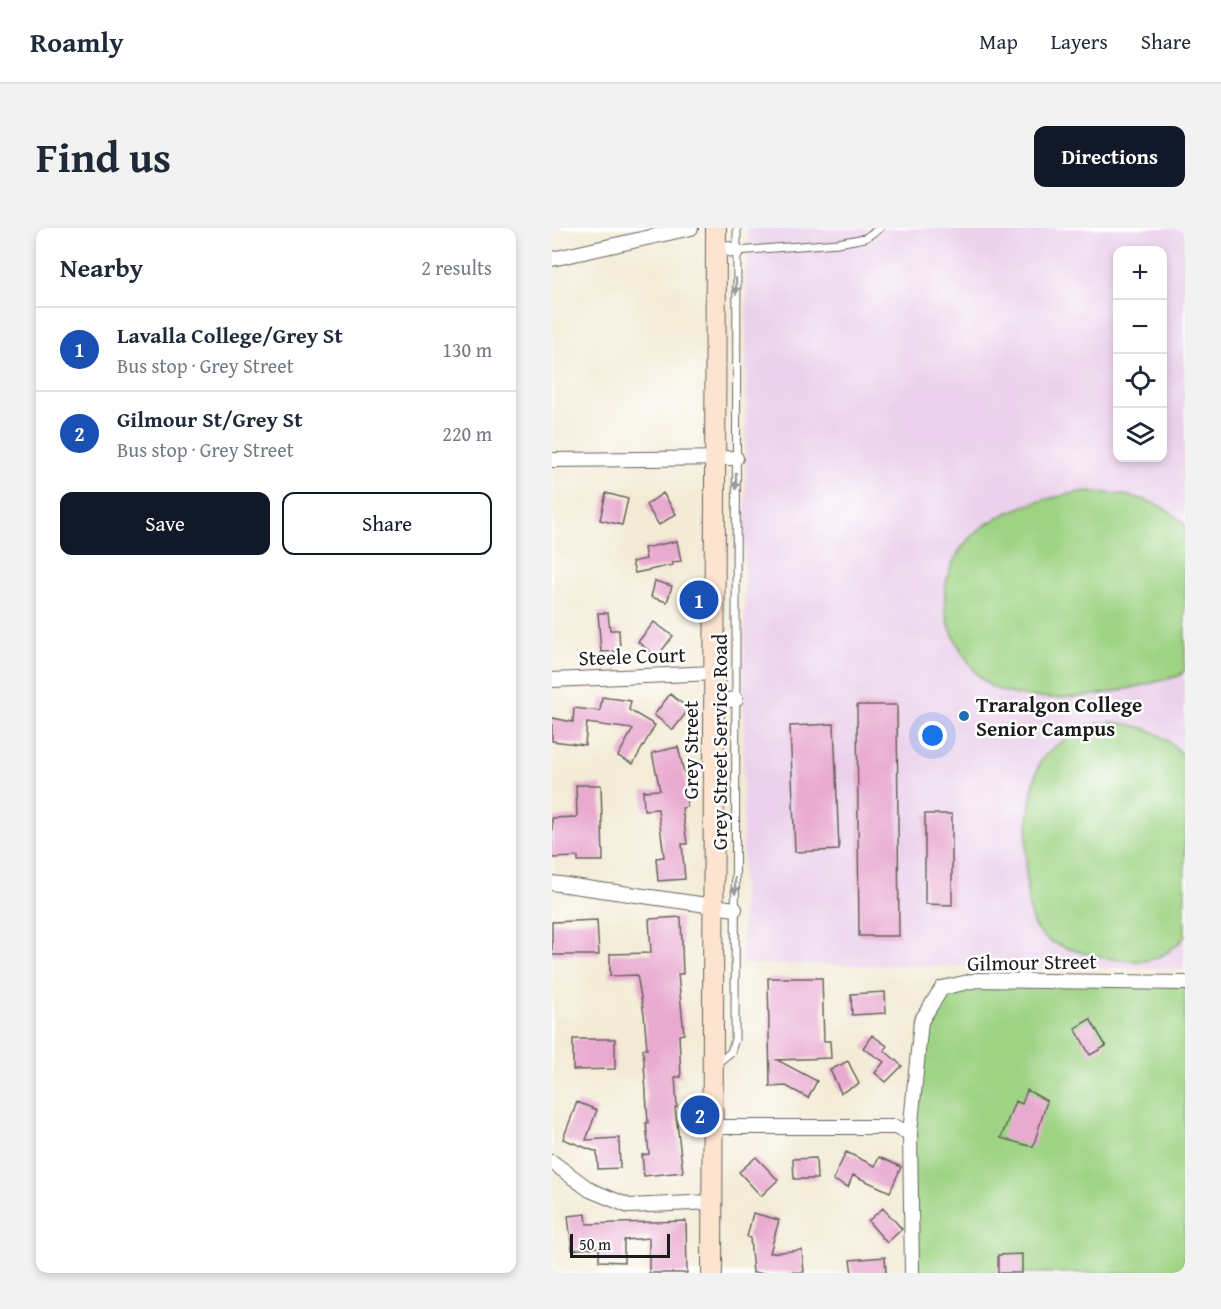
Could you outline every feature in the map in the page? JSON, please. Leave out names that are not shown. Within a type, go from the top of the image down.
[{"type":"main road","name":"Grey Street","points":[[712,1273],[716,237]]},
{"type":"street","points":[[552,259],[691,228]]},
{"type":"street","points":[[716,237],[736,251]]},
{"type":"street","points":[[552,460],[715,461],[736,458]]},
{"type":"street","name":"Steele Court","points":[[552,680],[714,674]]},
{"type":"street","points":[[714,702],[736,699]]},
{"type":"street","points":[[552,884],[735,909]]},
{"type":"street","name":"Gilmour Street","points":[[912,1273],[910,1132],[921,1021],[942,988],[977,980],[1185,983]]},
{"type":"street","points":[[713,1127],[895,1127],[910,1132]]},
{"type":"street","points":[[552,1162],[590,1190],[629,1206],[712,1202]]},
{"type":"lane","name":"Grey Street Service Road","points":[[713,1066],[731,1052],[735,1039],[737,228]]},
{"type":"lane","points":[[736,251],[838,243],[865,238],[880,228]]},
{"type":"shaded area","name":"Traralgon College Senior Campus","points":[[747,228],[1185,228],[1185,969],[742,964]]},
{"type":"green space","points":[[1086,491],[1139,498],[1151,502],[1173,514],[1185,524],[1185,670],[1179,676],[1115,692],[1071,697],[1027,696],[1005,692],[990,686],[974,670],[961,650],[951,629],[946,609],[945,589],[958,553],[987,524],[1007,513],[1027,505]]},
{"type":"green space","points":[[1113,722],[1153,732],[1169,742],[1185,757],[1185,937],[1166,953],[1155,959],[1143,961],[1118,960],[1085,954],[1055,943],[1036,929],[1028,895],[1026,871],[1029,817],[1036,773],[1042,759],[1057,745],[1085,727]]},
{"type":"green space","points":[[977,980],[1185,983],[1185,1273],[912,1273],[912,1147],[921,1021],[942,988]]},
{"type":"building","points":[[606,493],[628,499],[622,525],[600,520]]},
{"type":"building","points":[[663,493],[676,514],[659,525],[646,505]]},
{"type":"building","points":[[677,541],[681,561],[673,562],[673,565],[635,573],[632,562],[646,559],[644,548]]},
{"type":"building","points":[[655,581],[672,586],[667,602],[651,597]]},
{"type":"building","points":[[598,613],[608,613],[610,630],[619,630],[620,651],[601,652]]},
{"type":"building","points":[[654,622],[673,636],[657,657],[638,642]]},
{"type":"building","points":[[670,694],[689,709],[673,730],[654,715]]},
{"type":"building","points":[[602,697],[631,701],[629,710],[655,725],[633,764],[618,756],[633,729],[587,723],[585,745],[552,741],[552,718],[573,722],[574,708],[600,711]]},
{"type":"building","points":[[857,705],[897,705],[899,936],[859,936]]},
{"type":"building","points":[[834,724],[839,850],[795,852],[790,726]]},
{"type":"building","points":[[678,747],[686,781],[687,807],[682,808],[687,844],[682,844],[685,879],[658,881],[656,858],[664,857],[658,809],[644,810],[643,791],[660,790],[652,753]]},
{"type":"building","points":[[576,785],[601,785],[603,861],[578,861],[578,857],[552,858],[552,818],[577,817]]},
{"type":"building","points":[[925,814],[952,814],[952,905],[925,904]]},
{"type":"building","points":[[681,917],[683,974],[678,974],[684,1034],[679,1035],[681,1077],[675,1077],[677,1107],[675,1107],[683,1172],[644,1176],[642,1155],[649,1154],[643,1049],[647,1049],[644,1014],[637,975],[610,976],[610,954],[651,953],[649,919]]},
{"type":"building","points":[[597,920],[599,955],[552,955],[552,922]]},
{"type":"building","points":[[768,978],[822,978],[824,1041],[830,1041],[831,1058],[777,1060],[817,1081],[808,1098],[786,1086],[770,1087]]},
{"type":"building","points":[[885,992],[886,1013],[852,1015],[851,994]]},
{"type":"building","points":[[1090,1019],[1106,1046],[1090,1055],[1075,1028]]},
{"type":"building","points":[[872,1035],[887,1046],[884,1050],[902,1066],[886,1082],[875,1073],[884,1062],[863,1048]]},
{"type":"building","points":[[573,1039],[615,1039],[615,1069],[573,1070]]},
{"type":"building","points":[[848,1061],[859,1084],[841,1093],[830,1070]]},
{"type":"building","points":[[1027,1090],[1047,1101],[1033,1147],[1001,1138],[1015,1101],[1022,1104]]},
{"type":"building","points":[[577,1102],[597,1110],[586,1140],[619,1138],[620,1168],[598,1169],[597,1152],[563,1139]]},
{"type":"building","points":[[846,1152],[875,1166],[879,1157],[901,1167],[890,1192],[853,1175],[848,1187],[833,1180]]},
{"type":"building","points":[[756,1157],[778,1180],[761,1196],[739,1172]]},
{"type":"building","points":[[816,1158],[817,1179],[794,1179],[793,1159]]},
{"type":"building","points":[[883,1208],[902,1229],[887,1243],[868,1221]]},
{"type":"building","points":[[753,1213],[779,1220],[770,1253],[802,1250],[804,1272],[753,1273],[750,1238],[747,1237]]},
{"type":"building","points":[[586,1214],[587,1224],[686,1221],[687,1273],[649,1273],[649,1238],[624,1240],[624,1262],[599,1261],[599,1247],[572,1250],[568,1216]]},
{"type":"building","points":[[1022,1254],[1022,1273],[998,1273],[998,1255]]},
{"type":"building","points":[[885,1257],[886,1273],[852,1273],[850,1260]]},
{"type":"place","name":"Lavalla College/Grey St","points":[[699,600]]},
{"type":"place","name":"Traralgon College Senior Campus","points":[[964,716]]},
{"type":"place","name":"Gilmour St/Grey St","points":[[700,1115]]}]
